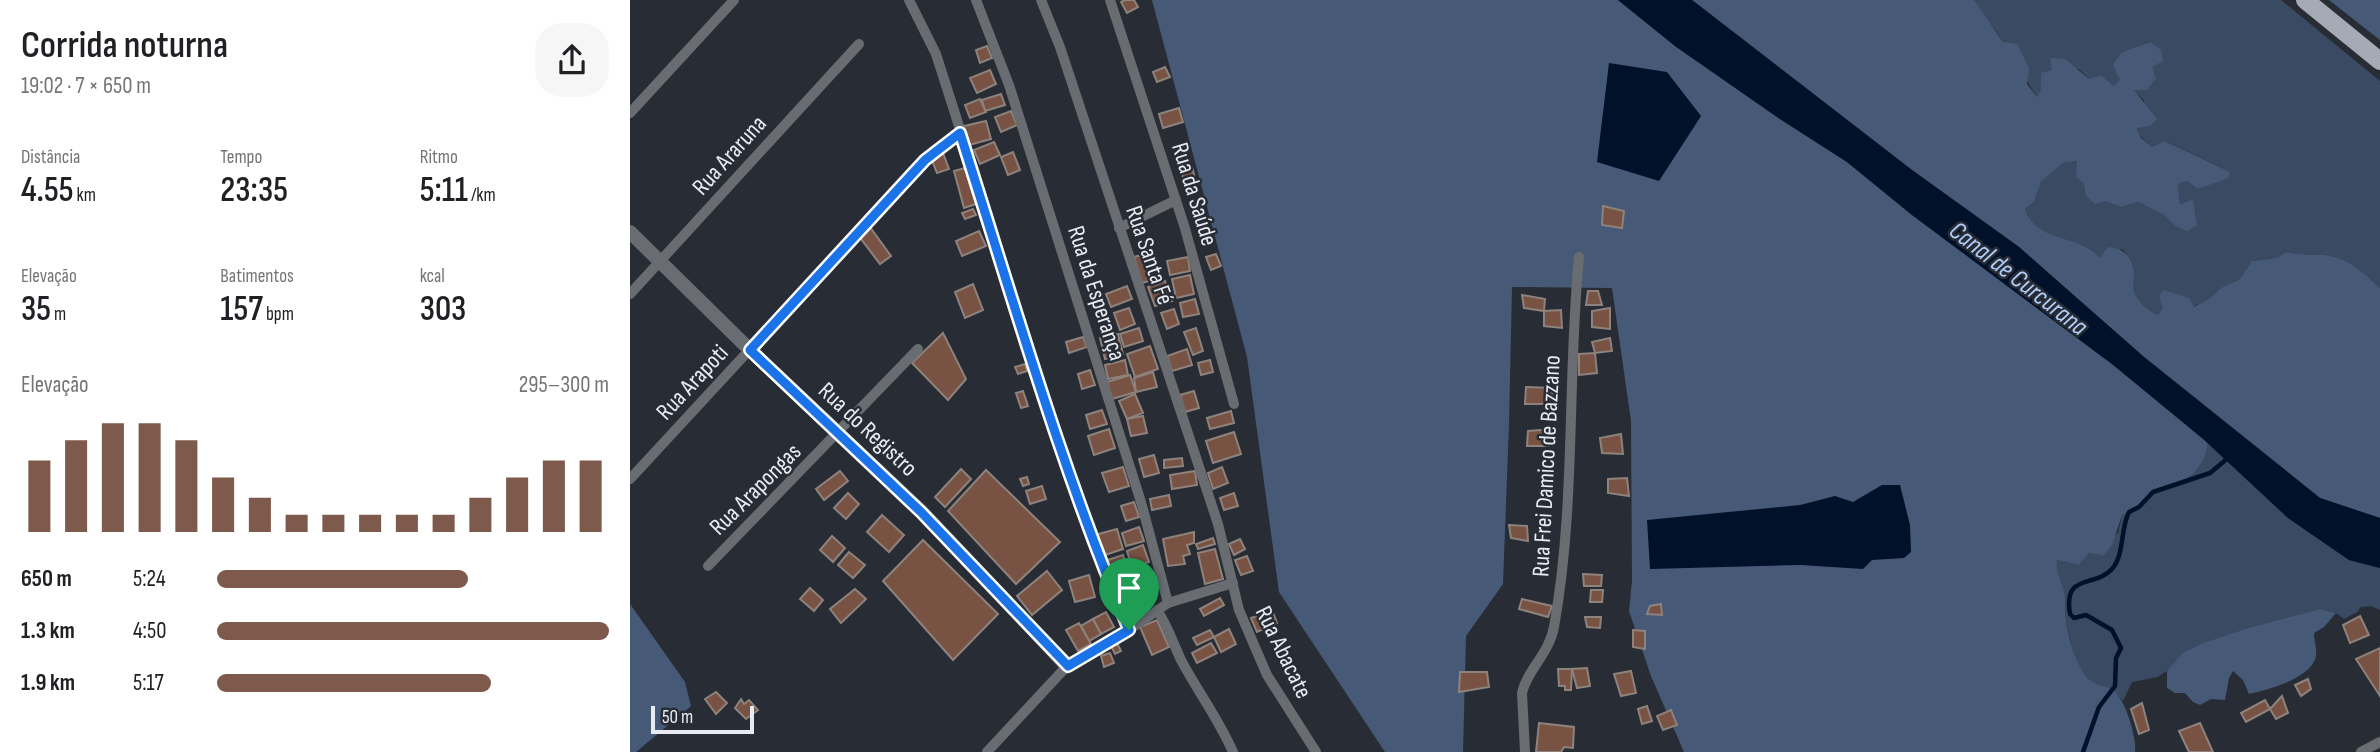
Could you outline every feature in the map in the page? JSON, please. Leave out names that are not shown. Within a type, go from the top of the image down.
[{"type":"main road","points":[[2305,0],[2380,61]]},
{"type":"street","points":[[630,113],[734,0]]},
{"type":"street","points":[[909,0],[936,54],[1060,443],[1104,570],[1129,630]]},
{"type":"street","name":"Rua da Esperança","points":[[975,0],[1009,85],[1137,489],[1168,603]]},
{"type":"street","name":"Rua Santa Fé","points":[[1041,0],[1060,47],[1218,524]]},
{"type":"street","name":"Rua da Saúde","points":[[1110,0],[1176,200],[1234,404]]},
{"type":"street","name":"Rua Araruna","points":[[630,294],[859,44]]},
{"type":"street","name":"Rua Arapoti","points":[[630,479],[925,160],[960,133]]},
{"type":"street","points":[[1119,228],[1176,200]]},
{"type":"street","name":"Rua do Registro","points":[[630,232],[921,512],[1068,666]]},
{"type":"street","name":"Rua Frei Damico de Bazzano","points":[[1525,752],[1522,694],[1524,684],[1550,643],[1562,582],[1569,512],[1573,424],[1573,317],[1579,257]]},
{"type":"street","name":"Rua Arapongas","points":[[708,566],[918,349]]},
{"type":"street","name":"Rua Abacate","points":[[1218,524],[1239,610],[1267,675],[1316,752]]},
{"type":"street","points":[[987,752],[1068,666],[1168,603],[1233,583]]},
{"type":"street","points":[[1157,610],[1233,752]]},
{"type":"street","points":[[2361,752],[2380,742]]},
{"type":"shaded area","points":[[1152,0],[1618,0],[1675,46],[1847,162],[1912,215],[2112,364],[2208,443],[2205,457],[2194,473],[2180,483],[2153,492],[2139,507],[2122,515],[2112,545],[2104,555],[2089,553],[2079,565],[2057,560],[2065,596],[2067,628],[2077,660],[2087,677],[2111,689],[2121,700],[2132,728],[2135,752],[1684,752],[1651,676],[1629,611],[1632,581],[1631,421],[1612,288],[1512,287],[1503,584],[1466,636],[1463,752],[1385,752],[1279,592],[1247,357]]},
{"type":"shaded area","points":[[1692,0],[1974,0],[2003,42],[2017,44],[2029,68],[2027,84],[2037,97],[2041,88],[2041,73],[2052,70],[2050,58],[2065,59],[2089,79],[2101,75],[2114,86],[2120,80],[2113,65],[2122,52],[2150,42],[2161,50],[2163,61],[2152,67],[2156,78],[2147,90],[2134,90],[2157,119],[2150,126],[2137,128],[2141,138],[2152,147],[2165,141],[2230,172],[2228,178],[2198,189],[2187,181],[2178,184],[2180,205],[2193,199],[2197,225],[2187,231],[2138,202],[2121,207],[2105,201],[2095,204],[2086,196],[2084,183],[2076,177],[2077,161],[2063,163],[2041,182],[2034,202],[2025,209],[2039,228],[2081,245],[2100,258],[2108,247],[2124,252],[2132,264],[2133,289],[2136,296],[2144,306],[2158,315],[2163,307],[2159,296],[2163,290],[2189,298],[2194,307],[2222,287],[2239,280],[2252,261],[2276,258],[2286,252],[2333,256],[2348,262],[2368,277],[2380,288],[2380,518],[2320,498],[2144,357],[2019,247],[1912,170]]},
{"type":"shaded area","points":[[1974,0],[2281,0],[2380,81],[2380,288],[2341,259],[2286,252],[2276,258],[2252,261],[2239,280],[2222,287],[2210,298],[2193,307],[2163,307],[2158,315],[2147,308],[2133,292],[2133,266],[2122,249],[2100,258],[2081,245],[2048,233],[2031,220],[2025,209],[2034,202],[2041,182],[2063,163],[2077,161],[2085,183],[2105,201],[2121,207],[2138,202],[2164,215],[2174,225],[2197,225],[2193,200],[2180,206],[2178,184],[2187,181],[2198,189],[2230,172],[2166,141],[2152,147],[2141,136],[2138,121],[2144,100],[2133,90],[2152,67],[2149,42],[2122,52],[2121,80],[2114,86],[2101,75],[2089,79],[2080,70],[2051,58],[2052,70],[2041,74],[2041,88],[2037,97]]},
{"type":"shaded area","points":[[2329,0],[2380,0],[2380,40]]},
{"type":"shaded area","points":[[2208,443],[2288,518],[2349,560],[2380,568],[2380,610],[2371,606],[2361,607],[2344,619],[2336,613],[2320,609],[2203,643],[2184,652],[2175,665],[2158,677],[2132,682],[2123,701],[2114,692],[2087,678],[2079,665],[2068,628],[2065,593],[2057,560],[2079,565],[2089,553],[2118,533],[2122,515],[2139,507],[2153,492],[2180,483],[2205,457]]},
{"type":"shaded area","points":[[630,604],[685,682],[691,706],[636,752],[630,752]]},
{"type":"shaded area","points":[[2320,609],[2336,613],[2324,627],[2314,633],[2316,656],[2307,671],[2298,677],[2249,694],[2243,680],[2233,671],[2225,700],[2211,699],[2200,705],[2185,693],[2175,693],[2167,688],[2167,671],[2184,652],[2251,627]]},
{"type":"water","name":"Canal de Curcurana","points":[[1618,0],[1692,0],[1912,170],[2019,247],[2144,357],[2320,498],[2380,518],[2380,568],[2349,560],[2288,518],[2202,438],[2112,364],[1912,215],[1847,162],[1675,46]]},
{"type":"water","points":[[1609,63],[1667,72],[1701,116],[1659,181],[1597,162]]},
{"type":"water","points":[[1882,485],[1900,485],[1910,525],[1911,552],[1904,558],[1872,560],[1863,569],[1801,565],[1650,569],[1647,520],[1800,505],[1835,496],[1853,502]]},
{"type":"building","points":[[1134,0],[1138,7],[1127,13],[1121,2]]},
{"type":"building","points":[[987,46],[992,58],[980,63],[976,50]]},
{"type":"building","points":[[1165,67],[1170,77],[1157,82],[1153,72]]},
{"type":"building","points":[[990,70],[996,84],[977,93],[970,78]]},
{"type":"building","points":[[1001,94],[1005,105],[985,111],[982,100]]},
{"type":"building","points":[[980,99],[986,112],[970,118],[965,105]]},
{"type":"building","points":[[1179,108],[1183,122],[1163,128],[1159,114]]},
{"type":"building","points":[[1011,111],[1017,125],[1001,132],[995,117]]},
{"type":"building","points":[[986,121],[991,139],[969,145],[964,126]]},
{"type":"building","points":[[994,142],[1000,155],[980,164],[974,150]]},
{"type":"building","points":[[1013,152],[1020,170],[1008,175],[1001,157]]},
{"type":"building","points":[[943,153],[949,169],[937,173],[931,158]]},
{"type":"building","points":[[1192,167],[1195,178],[1184,181],[1181,170]]},
{"type":"building","points":[[965,168],[976,204],[964,208],[954,171]]},
{"type":"building","points":[[1603,206],[1624,211],[1622,228],[1602,225]]},
{"type":"building","points":[[973,209],[976,215],[965,219],[962,213]]},
{"type":"building","points":[[870,227],[891,256],[880,264],[858,235]]},
{"type":"building","points":[[979,231],[986,246],[962,256],[956,241]]},
{"type":"building","points":[[1153,251],[1162,277],[1142,283],[1134,257]]},
{"type":"building","points":[[1216,254],[1221,266],[1211,270],[1206,257]]},
{"type":"building","points":[[1188,257],[1190,271],[1170,275],[1167,261]]},
{"type":"building","points":[[1190,275],[1194,294],[1176,298],[1172,279]]},
{"type":"building","points":[[1165,281],[1172,301],[1155,306],[1148,287]]},
{"type":"building","points":[[973,284],[983,310],[965,318],[955,292]]},
{"type":"building","points":[[1127,286],[1132,299],[1111,307],[1106,294]]},
{"type":"building","points":[[1588,291],[1598,291],[1602,305],[1586,305]]},
{"type":"building","points":[[1522,295],[1545,299],[1544,311],[1524,308]]},
{"type":"building","points":[[1195,299],[1199,314],[1183,317],[1180,303]]},
{"type":"building","points":[[1129,308],[1135,324],[1120,330],[1114,313]]},
{"type":"building","points":[[1610,308],[1610,329],[1592,327],[1592,311]]},
{"type":"building","points":[[1174,309],[1179,324],[1167,329],[1161,313]]},
{"type":"building","points":[[1561,310],[1562,328],[1544,326],[1544,311]]},
{"type":"building","points":[[1139,328],[1143,341],[1124,347],[1120,334]]},
{"type":"building","points":[[1196,328],[1203,351],[1193,355],[1184,332]]},
{"type":"building","points":[[943,333],[966,379],[948,400],[912,363]]},
{"type":"building","points":[[1118,334],[1123,354],[1105,359],[1100,338]]},
{"type":"building","points":[[1083,337],[1087,347],[1069,353],[1066,342]]},
{"type":"building","points":[[1610,338],[1612,351],[1595,353],[1592,342]]},
{"type":"building","points":[[1150,346],[1158,369],[1135,377],[1127,354]]},
{"type":"building","points":[[1187,349],[1192,365],[1172,371],[1167,356]]},
{"type":"building","points":[[1595,353],[1597,373],[1579,375],[1579,354]]},
{"type":"building","points":[[1125,360],[1128,375],[1108,379],[1105,365]]},
{"type":"building","points":[[1210,360],[1213,372],[1201,375],[1198,363]]},
{"type":"building","points":[[1025,364],[1027,371],[1018,374],[1015,367]]},
{"type":"building","points":[[1090,370],[1095,385],[1082,389],[1078,374]]},
{"type":"building","points":[[1153,372],[1157,387],[1136,392],[1134,378]]},
{"type":"building","points":[[1130,375],[1136,392],[1112,399],[1107,382]]},
{"type":"building","points":[[1526,387],[1552,388],[1553,404],[1525,404]]},
{"type":"building","points":[[1023,391],[1028,406],[1021,408],[1016,393]]},
{"type":"building","points":[[1194,391],[1199,408],[1185,412],[1180,395]]},
{"type":"building","points":[[1135,394],[1143,413],[1127,419],[1119,401]]},
{"type":"building","points":[[1102,410],[1107,424],[1090,429],[1086,415]]},
{"type":"building","points":[[1231,411],[1234,423],[1210,429],[1207,418]]},
{"type":"building","points":[[1143,416],[1147,433],[1131,436],[1127,419]]},
{"type":"building","points":[[1109,429],[1115,448],[1094,455],[1088,436]]},
{"type":"building","points":[[1553,429],[1553,446],[1527,446],[1528,431]]},
{"type":"building","points":[[1234,432],[1241,454],[1213,463],[1206,441]]},
{"type":"building","points":[[1621,434],[1623,454],[1602,453],[1600,438]]},
{"type":"building","points":[[1154,455],[1159,473],[1144,477],[1139,459]]},
{"type":"building","points":[[1182,458],[1183,466],[1164,468],[1164,460]]},
{"type":"building","points":[[1123,467],[1129,486],[1109,492],[1102,473]]},
{"type":"building","points":[[1222,467],[1228,483],[1213,489],[1208,473]]},
{"type":"building","points":[[961,469],[971,479],[945,507],[935,497]]},
{"type":"building","points":[[986,470],[1060,542],[1016,584],[948,511]]},
{"type":"building","points":[[840,471],[848,481],[824,500],[816,489]]},
{"type":"building","points":[[1195,471],[1197,485],[1172,489],[1170,475]]},
{"type":"building","points":[[1027,477],[1029,484],[1023,486],[1020,479]]},
{"type":"building","points":[[1627,478],[1629,496],[1608,493],[1608,479]]},
{"type":"building","points":[[1042,486],[1046,499],[1030,504],[1026,491]]},
{"type":"building","points":[[848,493],[859,504],[846,519],[834,508]]},
{"type":"building","points":[[1234,493],[1238,506],[1224,510],[1220,498]]},
{"type":"building","points":[[1169,495],[1171,506],[1152,510],[1150,499]]},
{"type":"building","points":[[1134,502],[1139,517],[1126,521],[1121,506]]},
{"type":"building","points":[[882,515],[904,535],[889,552],[867,532]]},
{"type":"building","points":[[1509,525],[1527,526],[1528,541],[1511,538]]},
{"type":"building","points":[[1139,527],[1144,541],[1126,546],[1122,533]]},
{"type":"building","points":[[1117,529],[1123,549],[1102,556],[1095,535]]},
{"type":"building","points":[[1194,532],[1194,543],[1187,545],[1190,554],[1183,556],[1185,564],[1168,566],[1163,539]]},
{"type":"building","points":[[832,536],[845,548],[833,562],[820,550]]},
{"type":"building","points":[[1213,538],[1215,544],[1198,549],[1196,544]]},
{"type":"building","points":[[1240,539],[1245,549],[1234,555],[1229,544]]},
{"type":"building","points":[[923,540],[998,614],[953,660],[883,581]]},
{"type":"building","points":[[1143,545],[1149,562],[1132,568],[1127,551]]},
{"type":"building","points":[[1215,549],[1223,579],[1205,584],[1198,553]]},
{"type":"building","points":[[849,552],[865,565],[853,578],[838,565]]},
{"type":"building","points":[[1123,555],[1125,561],[1107,567],[1105,561]]},
{"type":"building","points":[[1247,556],[1253,571],[1241,575],[1235,560]]},
{"type":"building","points":[[1047,571],[1062,590],[1032,615],[1017,596]]},
{"type":"building","points":[[1583,574],[1602,575],[1601,586],[1584,586]]},
{"type":"building","points":[[1089,575],[1095,597],[1075,602],[1069,581]]},
{"type":"building","points":[[810,588],[823,600],[814,611],[800,599]]},
{"type":"building","points":[[855,589],[866,599],[841,623],[830,609]]},
{"type":"building","points":[[1591,590],[1603,590],[1602,602],[1590,602]]},
{"type":"building","points":[[1220,598],[1224,605],[1204,616],[1200,609]]},
{"type":"building","points":[[1522,599],[1552,606],[1548,617],[1519,609]]},
{"type":"building","points":[[1144,602],[1150,612],[1133,622],[1127,614]]},
{"type":"building","points":[[1661,604],[1662,615],[1647,614],[1650,606]]},
{"type":"building","points":[[1272,610],[1277,623],[1257,632],[1251,618]]},
{"type":"building","points":[[1106,612],[1114,627],[1101,634],[1093,619]]},
{"type":"building","points":[[2360,616],[2369,635],[2350,643],[2343,625]]},
{"type":"building","points":[[1585,617],[1601,617],[1600,628],[1587,627]]},
{"type":"building","points":[[1093,619],[1101,634],[1089,641],[1081,626]]},
{"type":"building","points":[[1157,620],[1169,647],[1152,655],[1140,627]]},
{"type":"building","points":[[1079,623],[1091,644],[1078,651],[1066,630]]},
{"type":"building","points":[[1229,629],[1236,644],[1221,652],[1214,637]]},
{"type":"building","points":[[1210,630],[1214,637],[1197,645],[1193,638]]},
{"type":"building","points":[[1633,630],[1645,631],[1645,649],[1633,647]]},
{"type":"building","points":[[1117,643],[1121,651],[1115,654],[1111,646]]},
{"type":"building","points":[[1211,643],[1217,653],[1197,663],[1192,653]]},
{"type":"building","points":[[2380,648],[2380,696],[2356,659]]},
{"type":"building","points":[[1110,653],[1114,663],[1104,667],[1101,656]]},
{"type":"building","points":[[1587,668],[1590,686],[1577,688],[1572,669]]},
{"type":"building","points":[[1558,669],[1572,669],[1571,690],[1559,686]]},
{"type":"building","points":[[1631,671],[1636,693],[1621,696],[1614,674]]},
{"type":"building","points":[[1460,672],[1487,672],[1489,687],[1459,692]]},
{"type":"building","points":[[2308,679],[2311,689],[2301,696],[2295,685]]},
{"type":"building","points":[[716,692],[727,703],[716,714],[705,699]]},
{"type":"building","points":[[2282,696],[2288,713],[2276,719],[2270,709]]},
{"type":"building","points":[[741,699],[744,704],[749,700],[758,710],[746,719],[735,708]]},
{"type":"building","points":[[2265,700],[2270,709],[2246,722],[2241,713]]},
{"type":"building","points":[[2142,703],[2149,730],[2139,734],[2131,709]]},
{"type":"building","points":[[1647,706],[1652,721],[1642,724],[1638,709]]},
{"type":"building","points":[[1671,710],[1677,725],[1663,730],[1657,716]]},
{"type":"building","points":[[1539,723],[1574,727],[1573,748],[1564,747],[1561,752],[1536,752]]},
{"type":"building","points":[[2200,723],[2213,752],[2189,752],[2179,731]]},
{"type":"waterway","points":[[2083,752],[2099,707],[2115,686],[2116,658],[2121,648],[2112,630],[2086,615],[2074,618],[2070,614],[2071,592],[2076,586],[2105,575],[2112,569],[2119,556],[2129,512],[2139,507],[2153,492],[2210,473],[2228,458]]},
{"type":"route","points":[[960,133],[1060,443],[1104,570],[1129,630],[1068,666],[921,512],[750,350],[925,160],[960,133]]}]
